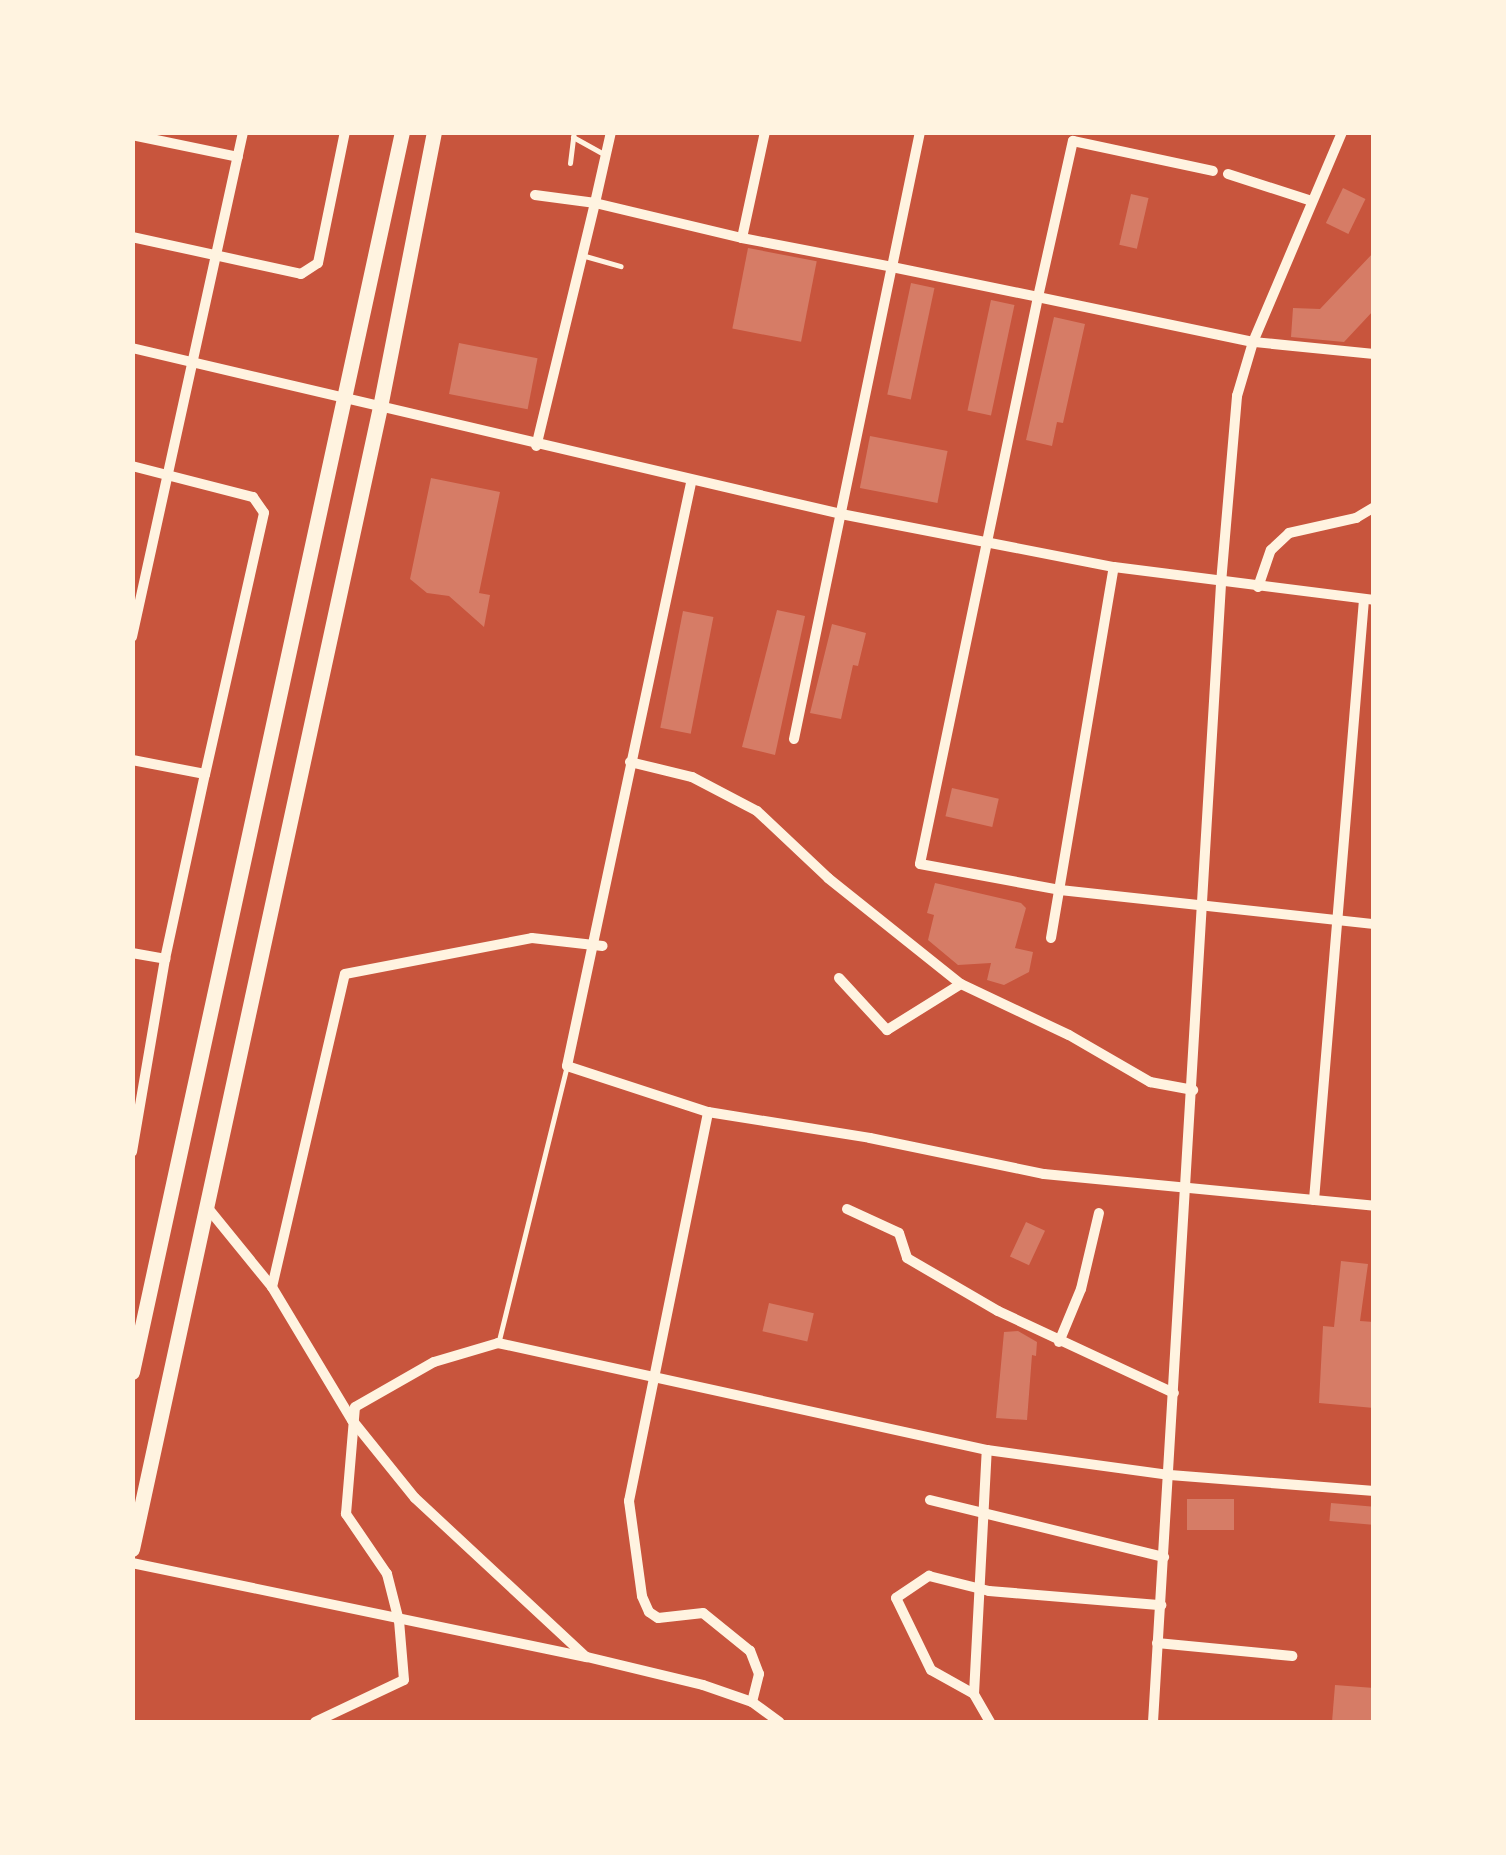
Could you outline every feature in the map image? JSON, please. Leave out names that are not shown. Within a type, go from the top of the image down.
[{"type":"main road","points":[[132,1372],[402,132]]},
{"type":"main road","points":[[132,1549],[380,407],[434,132]]},
{"type":"street","points":[[132,636],[243,132]]},
{"type":"street","points":[[132,236],[301,274],[318,263],[345,132]]},
{"type":"street","points":[[536,446],[610,132]]},
{"type":"street","points":[[742,238],[766,132]]},
{"type":"street","points":[[794,739],[920,132]]},
{"type":"street","points":[[1153,1722],[1221,582],[1238,396],[1253,342],[1342,132]]},
{"type":"street","points":[[132,134],[238,158]]},
{"type":"street","points":[[1213,171],[1073,141],[985,541],[920,864],[1060,890],[1374,924]]},
{"type":"street","points":[[1228,174],[1312,201]]},
{"type":"street","points":[[535,195],[595,203],[742,238],[1253,342],[1374,354]]},
{"type":"street","points":[[132,348],[691,483],[841,514],[1114,567],[1369,600],[1314,1200]]},
{"type":"street","points":[[132,466],[254,497],[264,513],[165,959],[132,1152]]},
{"type":"street","points":[[691,483],[590,945],[568,1066],[708,1112],[1044,1174],[1374,1206]]},
{"type":"street","points":[[1258,587],[1271,550],[1289,533],[1356,518],[1374,506]]},
{"type":"street","points":[[132,566],[147,570]]},
{"type":"street","points":[[1052,938],[1114,567]]},
{"type":"street","points":[[132,760],[205,774]]},
{"type":"street","points":[[630,762],[692,778],[758,810],[828,878],[961,984],[1069,1034],[1150,1082],[1193,1090]]},
{"type":"street","points":[[272,1287],[345,974],[532,938],[603,946]]},
{"type":"street","points":[[132,953],[165,959]]},
{"type":"street","points":[[839,978],[886,1030],[961,984]]},
{"type":"street","points":[[708,1112],[628,1501],[642,1596],[650,1612],[658,1618],[703,1612],[750,1651],[759,1674],[752,1702]]},
{"type":"street","points":[[208,1207],[272,1287],[352,1420],[415,1498],[587,1657]]},
{"type":"street","points":[[847,1209],[899,1233],[907,1258],[1059,1342],[1174,1393]]},
{"type":"street","points":[[1059,1342],[1081,1289],[1099,1212]]},
{"type":"street","points":[[314,1722],[404,1680],[400,1621],[387,1574],[346,1514],[355,1406],[434,1362],[498,1343],[987,1450],[1170,1475],[1374,1491]]},
{"type":"street","points":[[974,1694],[987,1450]]},
{"type":"street","points":[[930,1500],[1164,1557]]},
{"type":"street","points":[[132,1563],[587,1657],[703,1685],[752,1702],[780,1722]]},
{"type":"street","points":[[990,1722],[974,1694],[932,1670],[896,1598],[928,1576],[981,1589],[1161,1605]]},
{"type":"street","points":[[1157,1643],[1292,1656]]},
{"type":"street","points":[[335,1710],[340,1722]]},
{"type":"lane","points":[[570,162],[574,135],[604,154]]},
{"type":"lane","points":[[582,255],[621,266]]},
{"type":"lane","points":[[498,1343],[568,1066]]},
{"type":"building","points":[[1343,188],[1365,199],[1348,234],[1326,223]]},
{"type":"building","points":[[1131,194],[1149,198],[1137,249],[1119,245]]},
{"type":"building","points":[[748,248],[817,261],[801,342],[732,328]]},
{"type":"building","points":[[1374,252],[1374,310],[1344,342],[1291,337],[1293,308],[1320,309]]},
{"type":"building","points":[[911,283],[934,288],[911,399],[887,395]]},
{"type":"building","points":[[991,300],[1014,305],[991,416],[968,411]]},
{"type":"building","points":[[1054,317],[1085,324],[1063,423],[1057,422],[1052,446],[1026,440]]},
{"type":"building","points":[[459,343],[538,358],[528,409],[449,394]]},
{"type":"building","points":[[870,436],[948,451],[937,503],[860,488]]},
{"type":"building","points":[[431,478],[500,492],[479,593],[490,595],[484,627],[449,596],[427,593],[410,579]]},
{"type":"building","points":[[777,610],[805,616],[775,755],[742,747]]},
{"type":"building","points":[[683,611],[713,617],[691,734],[660,728]]},
{"type":"building","points":[[832,624],[866,633],[858,666],[853,665],[841,719],[810,713]]},
{"type":"building","points":[[952,788],[999,799],[992,827],[945,816]]},
{"type":"building","points":[[935,883],[1021,903],[1026,908],[1015,948],[1033,952],[1029,972],[1004,985],[987,980],[991,963],[958,965],[928,940],[934,915],[927,913]]},
{"type":"building","points":[[1026,1222],[1045,1231],[1029,1265],[1010,1256]]},
{"type":"building","points":[[1341,1261],[1368,1264],[1360,1321],[1374,1322],[1374,1408],[1319,1403],[1323,1326],[1334,1327]]},
{"type":"building","points":[[769,1303],[814,1313],[807,1342],[762,1331]]},
{"type":"building","points":[[1018,1331],[1037,1342],[1036,1356],[1032,1355],[1027,1420],[996,1418],[1004,1332]]},
{"type":"building","points":[[1187,1499],[1234,1499],[1234,1530],[1187,1530]]},
{"type":"building","points":[[1331,1503],[1374,1507],[1372,1525],[1329,1521]]},
{"type":"building","points":[[1335,1685],[1374,1688],[1374,1722],[1332,1722]]}]
